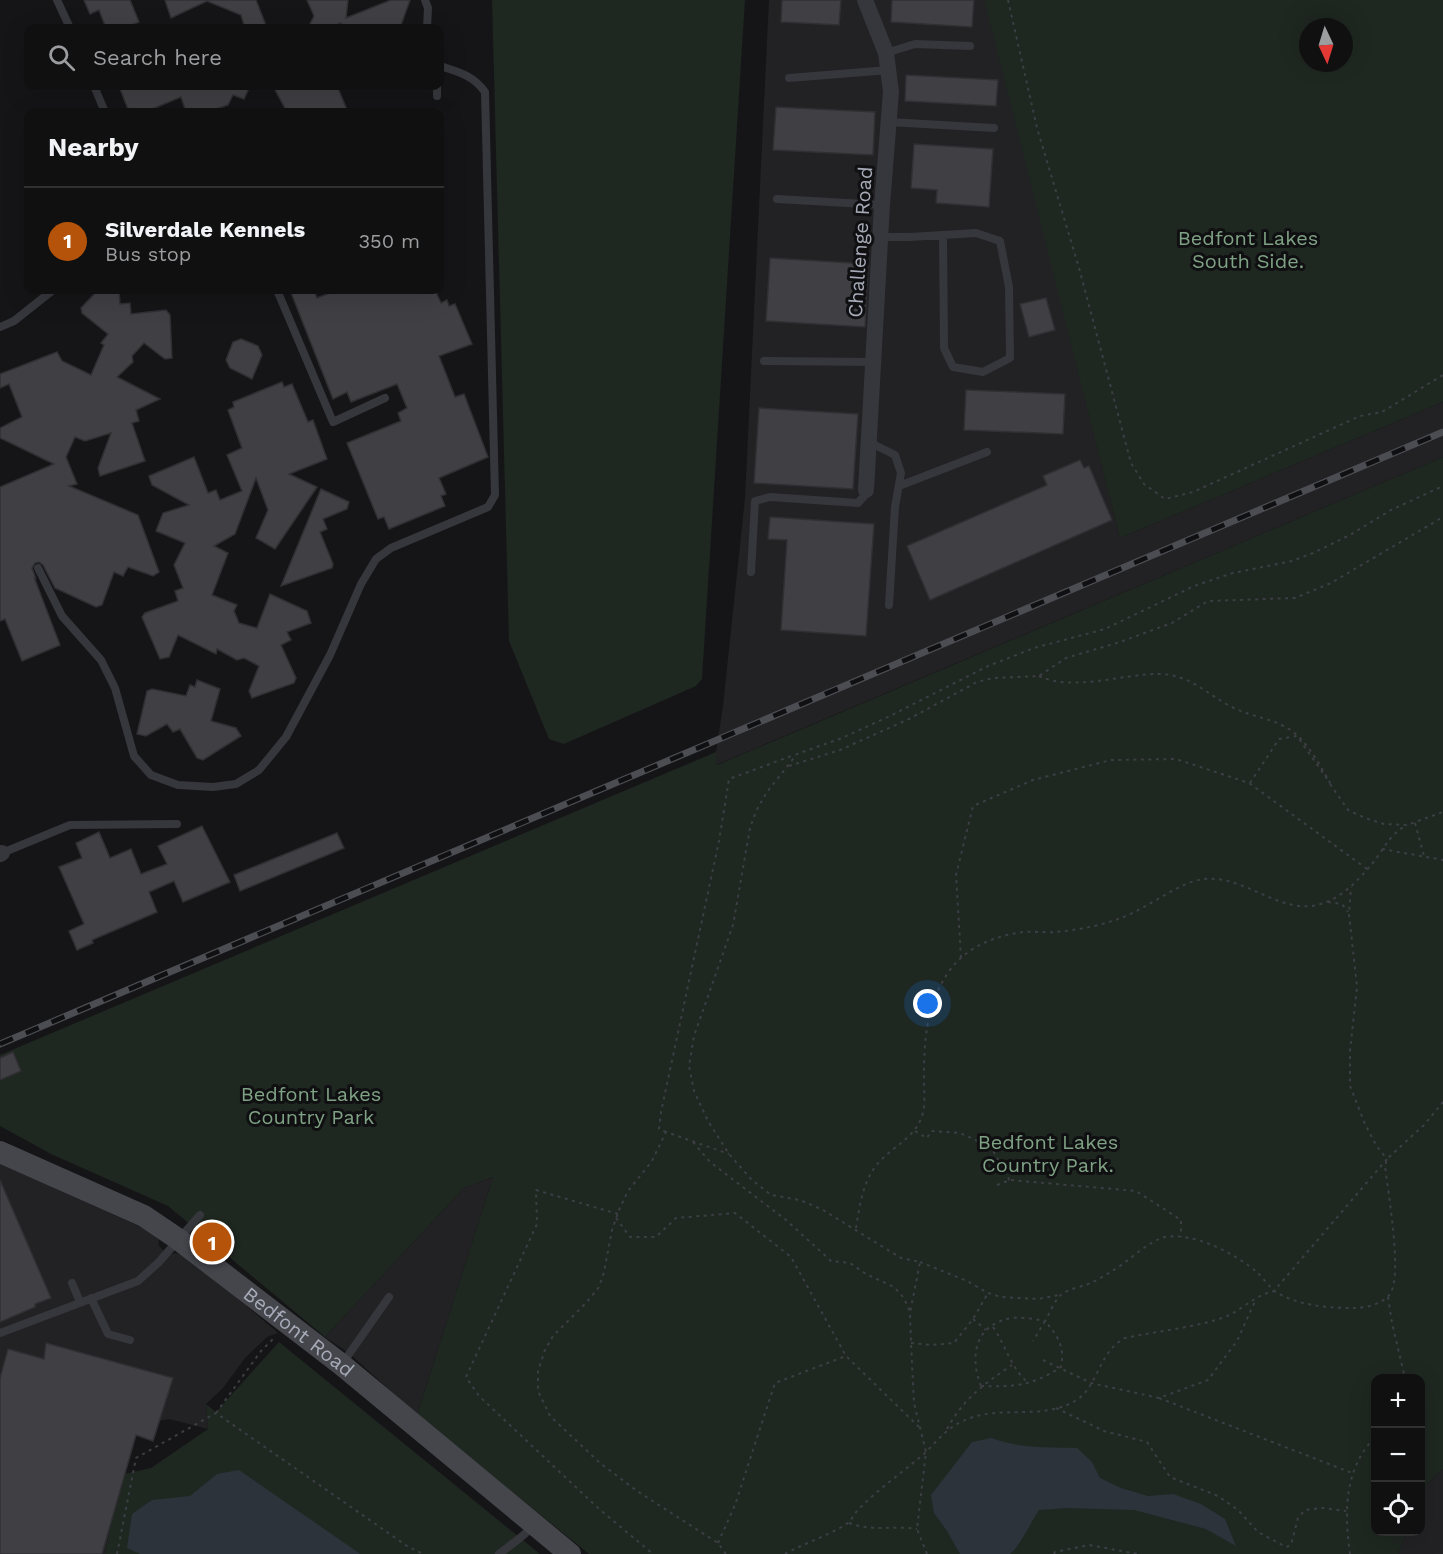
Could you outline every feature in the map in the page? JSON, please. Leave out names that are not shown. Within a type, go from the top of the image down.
[{"type":"street","name":"Challenge Road","points":[[865,0],[885,53],[891,92],[882,205],[866,490]]},
{"type":"street","name":"Bedfont Road","points":[[0,1152],[144,1216],[178,1239],[342,1365],[570,1554]]},
{"type":"lane","points":[[57,0],[67,24]]},
{"type":"lane","points":[[425,0],[428,8],[428,24]]},
{"type":"lane","points":[[885,53],[915,44],[970,46]]},
{"type":"lane","points":[[38,568],[62,616],[101,660],[115,688],[134,756],[151,775],[178,784],[213,787],[236,784],[259,770],[286,737],[330,655],[361,584],[376,560],[391,548],[488,507],[495,495],[485,92],[478,82],[468,75],[444,67]]},
{"type":"lane","points":[[789,78],[889,70]]},
{"type":"lane","points":[[96,90],[103,108]]},
{"type":"lane","points":[[437,90],[437,96]]},
{"type":"lane","points":[[890,122],[994,128]]},
{"type":"lane","points":[[777,199],[882,205]]},
{"type":"lane","points":[[881,237],[976,233],[1000,241],[1009,287],[1010,358],[983,372],[953,367],[944,348],[943,235]]},
{"type":"lane","points":[[0,327],[14,321],[48,294]]},
{"type":"lane","points":[[279,294],[333,422],[385,398]]},
{"type":"lane","points":[[764,361],[874,363]]},
{"type":"lane","points":[[869,441],[895,455],[902,473],[895,507],[889,605]]},
{"type":"lane","points":[[899,486],[987,452]]},
{"type":"lane","points":[[751,572],[755,501],[770,497],[858,503],[866,494],[866,490]]},
{"type":"lane","points":[[1,853],[70,825],[177,824]]},
{"type":"lane","points":[[0,1333],[138,1281],[159,1262],[200,1215]]},
{"type":"lane","points":[[72,1282],[80,1302]]},
{"type":"lane","points":[[342,1365],[389,1297]]},
{"type":"lane","points":[[91,1298],[108,1334],[130,1340]]},
{"type":"lane","points":[[499,1554],[535,1525]]},
{"type":"path","points":[[1008,0],[1037,128],[1079,268],[1131,463],[1144,484],[1165,499],[1193,492],[1360,416],[1382,412],[1443,375]]},
{"type":"path","points":[[729,1154],[659,1129],[719,841],[729,778],[842,738],[988,666],[1024,652],[1105,629],[1194,586],[1233,573],[1292,561],[1313,553],[1350,535],[1391,510],[1443,486]]},
{"type":"path","points":[[1039,676],[1066,657],[1120,642],[1172,623],[1208,601],[1295,598],[1331,583],[1443,517]]},
{"type":"path","points":[[787,766],[840,750],[909,719],[978,682],[993,678],[1039,676],[1050,681],[1071,683],[1160,674],[1189,680],[1232,707],[1286,726],[1297,736],[1316,758],[1330,783],[1297,736]]},
{"type":"path","points":[[1250,783],[1279,739],[1297,736]]},
{"type":"path","points":[[1297,736],[1348,810],[1384,824],[1407,825]]},
{"type":"path","points":[[797,754],[767,792],[756,811],[750,828],[733,925],[694,1036],[689,1066],[694,1091],[708,1121],[729,1154],[751,1179],[771,1195],[800,1200],[823,1210],[902,1258],[920,1262],[1001,1297],[1029,1299],[1061,1295],[1125,1264],[1146,1247],[1164,1237],[1181,1237],[1201,1241],[1223,1250],[1250,1267],[1267,1281],[1274,1291],[1325,1308],[1361,1308],[1388,1297],[1392,1291],[1396,1268],[1386,1159],[1365,1124],[1350,1086],[1350,1051],[1358,987],[1349,915],[1351,887]]},
{"type":"path","points":[[961,959],[956,875],[973,806],[1033,780],[1111,760],[1176,759],[1250,783],[1367,869]]},
{"type":"path","points":[[1326,902],[1351,887],[1394,832],[1443,812]]},
{"type":"path","points":[[1415,822],[1424,856]]},
{"type":"path","points":[[1382,849],[1443,860]]},
{"type":"path","points":[[856,1229],[868,1177],[880,1161],[915,1131],[921,1118],[924,1103],[925,1035],[928,1017],[950,969],[969,952],[992,938],[1024,932],[1054,932],[1117,920],[1139,911],[1185,885],[1204,879],[1226,880],[1248,886],[1300,907],[1326,902],[1342,904],[1349,915]]},
{"type":"path","points":[[946,1431],[964,1420],[992,1412],[1027,1412],[1056,1408],[1078,1400],[1091,1383],[1110,1349],[1117,1342],[1125,1338],[1227,1316],[1257,1296],[1274,1291],[1386,1159],[1424,1125],[1443,1102]]},
{"type":"path","points":[[915,1131],[927,1138],[931,1131],[960,1133],[991,1147],[1010,1180]]},
{"type":"path","points":[[666,1132],[652,1161],[628,1191],[616,1218],[599,1287],[553,1336],[545,1350],[538,1371],[538,1391],[550,1416],[600,1463],[637,1491],[718,1543],[726,1554]]},
{"type":"path","points":[[693,1142],[710,1162],[786,1220],[831,1261],[850,1263],[894,1287],[904,1298],[910,1313]]},
{"type":"path","points":[[998,1185],[1010,1180],[1136,1191],[1181,1220],[1181,1237]]},
{"type":"path","points":[[618,1214],[536,1190],[537,1224],[466,1377],[479,1396],[598,1508],[653,1554]]},
{"type":"path","points":[[616,1218],[630,1237],[656,1237],[676,1218],[735,1213],[791,1257],[846,1356],[919,1427]]},
{"type":"path","points":[[920,1262],[910,1313],[914,1403],[926,1452],[917,1529],[927,1554]]},
{"type":"path","points":[[911,1343],[931,1345],[954,1343],[973,1319],[988,1293]]},
{"type":"path","points":[[1033,1341],[1061,1295]]},
{"type":"path","points":[[1159,1398],[1208,1380],[1237,1341],[1257,1296]]},
{"type":"path","points":[[1388,1297],[1404,1374]]},
{"type":"path","points":[[1013,1318],[1045,1321],[1061,1342],[1063,1355],[1061,1367],[1044,1378],[1007,1387],[981,1386],[975,1366],[975,1352],[986,1330],[1000,1322],[1013,1318]]},
{"type":"path","points":[[973,1319],[986,1330]]},
{"type":"path","points":[[993,1326],[1003,1342],[1014,1370],[1028,1383]]},
{"type":"path","points":[[117,1554],[136,1458],[216,1413],[261,1351],[278,1333]]},
{"type":"path","points":[[718,1543],[735,1505],[775,1383],[846,1356]]},
{"type":"path","points":[[1042,1360],[1091,1383],[1159,1398],[1352,1473]]},
{"type":"path","points":[[785,1554],[849,1522],[858,1510],[926,1452],[946,1431],[963,1404],[981,1386],[1012,1365]]},
{"type":"path","points":[[1056,1408],[1104,1431],[1148,1442],[1170,1476],[1218,1496],[1238,1510],[1258,1532],[1286,1547],[1291,1545],[1298,1518],[1305,1510],[1322,1508],[1346,1510]]},
{"type":"path","points":[[216,1413],[406,1546],[423,1554]]},
{"type":"path","points":[[1350,1554],[1346,1510],[1352,1473],[1357,1460],[1371,1442]]},
{"type":"path","points":[[849,1522],[864,1528],[917,1529]]},
{"type":"path","points":[[1054,1554],[1089,1545],[1138,1554]]},
{"type":"shaded area","points":[[769,0],[986,0],[1120,538],[1443,402],[1443,457],[716,765],[745,498]]},
{"type":"shaded area","points":[[0,1163],[158,1235],[159,1246],[168,1255],[176,1253],[188,1255],[278,1333],[267,1337],[245,1358],[223,1388],[206,1404],[208,1429],[169,1419],[153,1422],[139,1431],[125,1451],[105,1554],[0,1554]]},
{"type":"shaded area","points":[[493,1177],[417,1415],[349,1353],[325,1337],[464,1188]]},
{"type":"shaded area","points":[[991,1438],[1024,1446],[1077,1448],[1092,1462],[1100,1478],[1121,1488],[1148,1496],[1173,1494],[1201,1504],[1225,1519],[1236,1546],[1206,1529],[1134,1510],[1068,1508],[1039,1510],[1010,1554],[960,1554],[934,1513],[931,1495],[972,1442]]},
{"type":"shaded area","points":[[1443,1469],[1443,1554],[1398,1554],[1405,1536],[1425,1536],[1427,1484]]},
{"type":"shaded area","points":[[239,1470],[360,1554],[140,1554],[127,1548],[132,1514],[152,1500],[190,1496],[217,1474]]},
{"type":"green space","points":[[492,0],[745,0],[702,679],[696,686],[564,744],[549,739],[509,641]]},
{"type":"green space","name":"Bedfont Lakes South Side.","points":[[984,0],[1443,0],[1443,402],[1120,538]]},
{"type":"green space","name":"Bedfont Lakes Country Park.","points":[[1443,457],[1443,1469],[1427,1484],[1425,1489],[1425,1374],[1371,1374],[1371,1536],[1405,1536],[1398,1554],[589,1554],[417,1415],[493,1177],[464,1188],[325,1337],[168,1206],[51,1154],[0,1126],[0,1055],[716,752],[717,765]]},
{"type":"green space","points":[[279,1342],[540,1554],[105,1554],[120,1475],[151,1468],[208,1429],[206,1404],[216,1412]]},
{"type":"building","points":[[84,0],[130,0],[139,22],[104,24],[99,10],[90,14]]},
{"type":"building","points":[[165,0],[256,0],[265,24],[244,24],[241,15],[207,1],[171,18]]},
{"type":"building","points":[[307,0],[348,0],[346,18],[391,0],[410,0],[401,24],[310,24],[314,16]]},
{"type":"building","points":[[782,0],[841,0],[839,25],[781,22]]},
{"type":"building","points":[[892,0],[974,0],[972,27],[891,22]]},
{"type":"building","points":[[906,75],[998,80],[996,106],[905,101]]},
{"type":"building","points":[[121,90],[248,90],[244,99],[233,95],[228,105],[219,108],[185,108],[181,97],[155,108],[127,108]]},
{"type":"building","points":[[275,90],[339,90],[346,108],[285,108]]},
{"type":"building","points":[[776,107],[875,112],[873,155],[773,150]]},
{"type":"building","points":[[914,144],[993,149],[989,207],[936,203],[937,190],[911,188]]},
{"type":"building","points":[[770,258],[868,264],[865,327],[766,321]]},
{"type":"building","points":[[94,294],[119,294],[120,304],[130,303],[131,314],[166,310],[170,315],[172,358],[165,359],[144,343],[132,356],[133,362],[117,377],[160,399],[136,410],[139,421],[132,423],[145,461],[100,476],[98,468],[111,433],[85,441],[75,437],[66,457],[77,484],[69,486],[138,515],[159,572],[153,576],[128,567],[123,576],[114,572],[102,605],[96,607],[55,588],[43,565],[39,562],[35,563],[32,568],[36,579],[34,577],[60,645],[22,661],[5,619],[0,621],[0,487],[54,464],[0,438],[0,428],[22,417],[9,384],[0,388],[0,374],[57,352],[62,361],[91,375],[104,345],[101,343],[108,334],[82,313],[81,308]]},
{"type":"building","points":[[292,294],[316,294],[317,298],[328,294],[437,294],[441,303],[447,300],[449,306],[455,304],[472,344],[439,356],[455,397],[464,394],[488,457],[439,478],[446,494],[441,496],[445,506],[389,529],[384,517],[378,519],[347,443],[401,421],[398,413],[407,408],[397,384],[351,402],[347,392],[333,399]]},
{"type":"building","points":[[1046,298],[1055,330],[1029,337],[1020,304]]},
{"type":"building","points":[[241,339],[258,346],[262,355],[252,379],[230,368],[226,360],[233,342]]},
{"type":"building","points":[[282,382],[284,387],[292,384],[308,422],[313,420],[327,459],[289,474],[317,487],[275,549],[256,538],[268,510],[256,478],[235,534],[214,546],[228,553],[212,595],[237,605],[234,611],[239,623],[257,628],[270,594],[307,611],[311,623],[287,632],[291,640],[281,645],[296,678],[294,683],[252,698],[249,691],[259,666],[244,658],[237,660],[217,649],[216,654],[178,635],[169,657],[160,659],[142,617],[145,613],[178,601],[175,591],[183,588],[174,565],[185,543],[156,531],[163,513],[189,505],[152,485],[149,476],[194,457],[208,493],[216,490],[220,500],[242,491],[227,455],[242,448],[228,410],[234,407],[233,402]]},
{"type":"building","points":[[966,390],[1065,394],[1063,434],[964,430]]},
{"type":"building","points":[[759,408],[858,414],[853,489],[754,483]]},
{"type":"building","points":[[1080,460],[1084,468],[1089,466],[1112,520],[930,600],[907,546],[1047,485],[1043,476]]},
{"type":"building","points":[[321,489],[349,502],[347,509],[323,519],[327,529],[320,532],[333,564],[332,568],[281,586]]},
{"type":"building","points":[[770,517],[874,524],[866,636],[781,630],[787,540],[768,539]]},
{"type":"building","points":[[197,680],[220,689],[211,721],[236,728],[241,736],[203,760],[197,758],[180,729],[173,732],[167,724],[146,736],[137,734],[147,691],[152,689],[186,696],[190,685],[195,687]]},
{"type":"building","points":[[202,826],[230,882],[183,902],[174,881],[149,892],[157,912],[92,940],[93,943],[77,950],[69,931],[84,924],[59,867],[82,858],[76,843],[99,832],[110,858],[131,849],[141,874],[167,864],[158,846]]},
{"type":"building","points":[[337,833],[344,848],[240,891],[234,875]]},
{"type":"building","points":[[13,1052],[21,1071],[0,1080],[0,1058]]},
{"type":"building","points":[[0,1180],[51,1298],[0,1322]]},
{"type":"building","points":[[46,1343],[173,1378],[153,1441],[136,1435],[102,1554],[0,1554],[0,1378],[8,1349],[44,1359]]},
{"type":"railway","points":[[0,1044],[1443,432]]},
{"type":"place","name":"Silverdale Kennels","points":[[212,1242]]},
{"type":"park label","name":"Bedfont Lakes Country Park","points":[[311,1106]]}]
